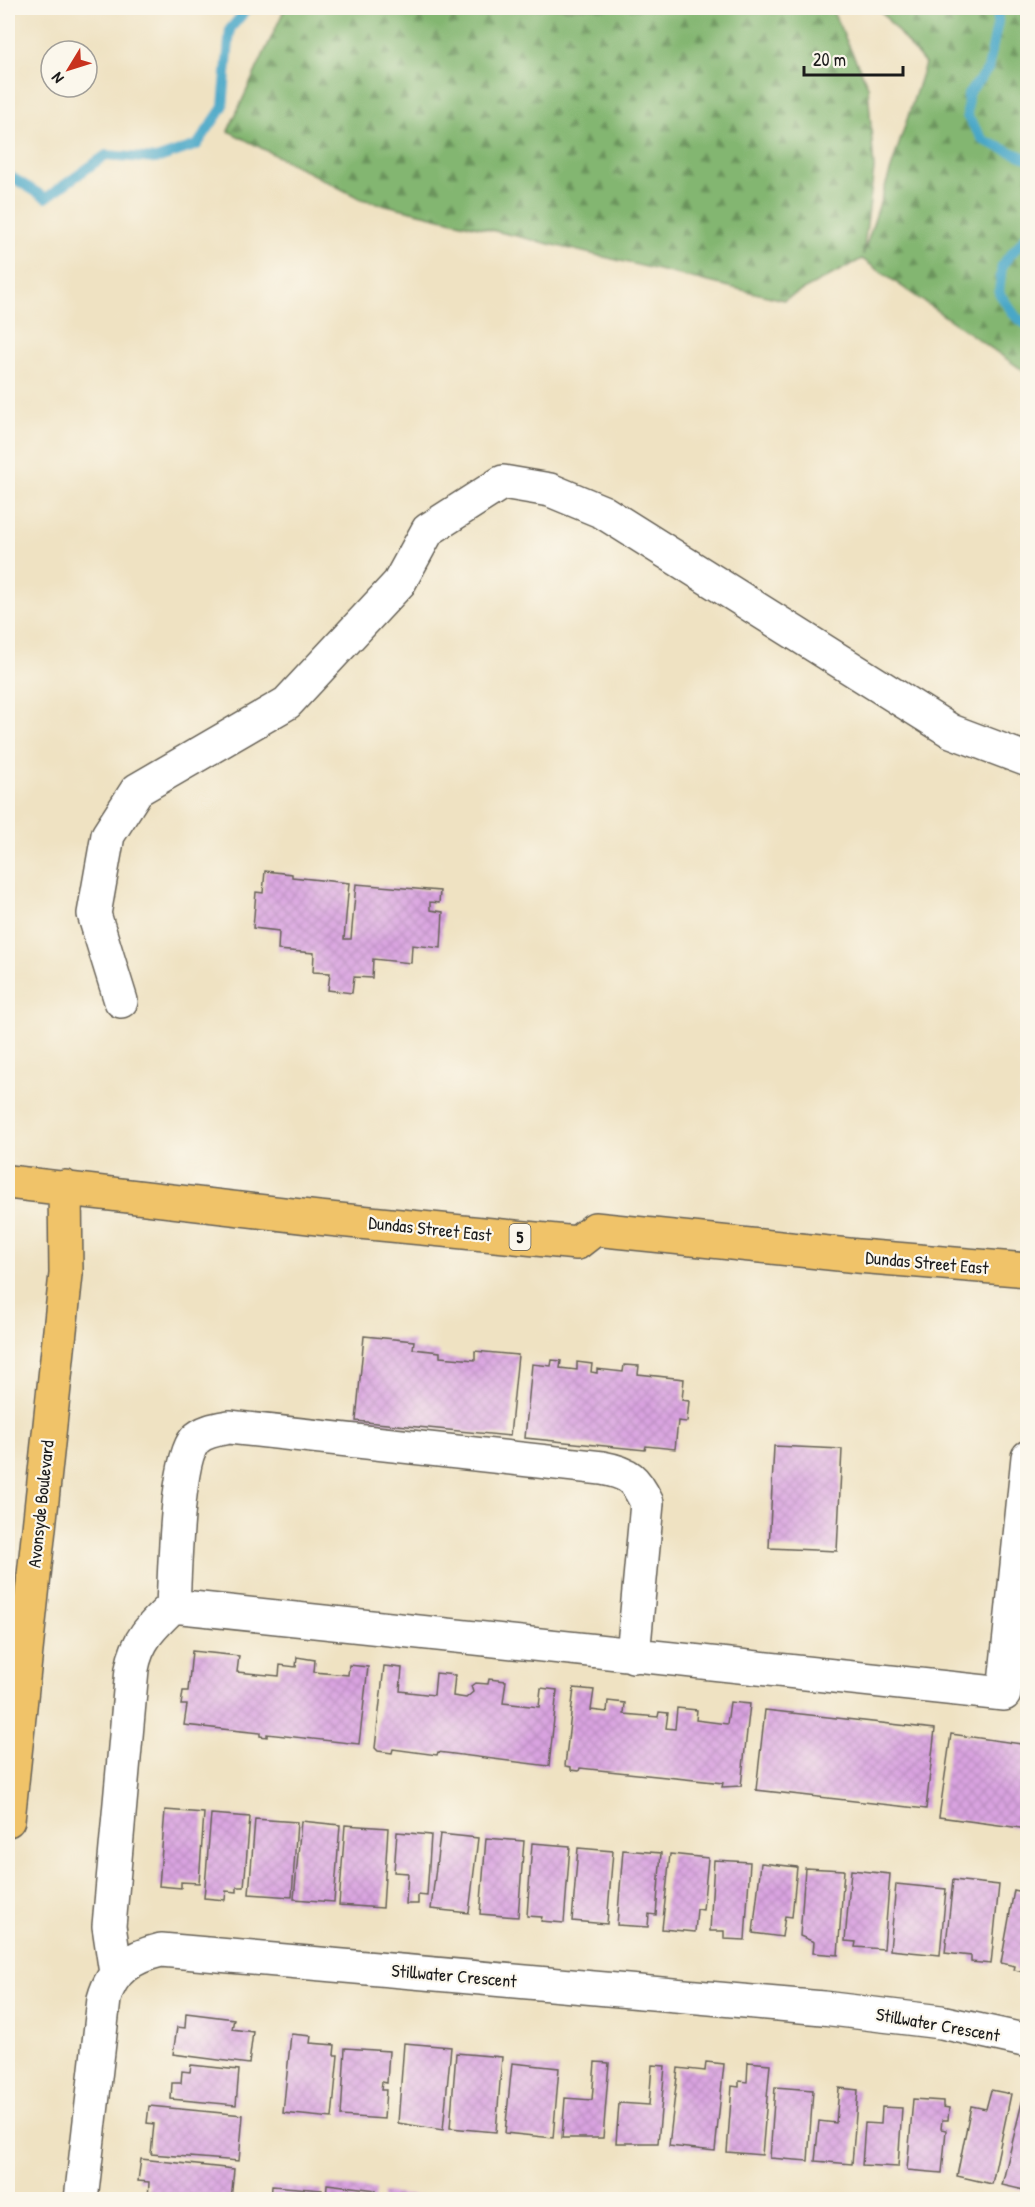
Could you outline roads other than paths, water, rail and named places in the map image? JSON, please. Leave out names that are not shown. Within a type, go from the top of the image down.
[{"type":"main road","name":"Dundas Street East","points":[[8,1182],[318,1218],[578,1243],[595,1229],[847,1255],[1028,1270]]},
{"type":"main road","name":"Avonsyde Boulevard","points":[[8,1820],[66,1274],[64,1187]]},
{"type":"street","points":[[120,1001],[94,914],[108,835],[137,790],[287,703],[399,583],[428,530],[503,482],[550,490],[603,512],[951,731],[1028,760]]},
{"type":"street","points":[[116,1973],[109,1926],[132,1669],[135,1652],[145,1634],[173,1606],[184,1462],[194,1440],[229,1427],[590,1466],[625,1472],[639,1485],[647,1503],[633,1656]]},
{"type":"street","points":[[173,1606],[1016,1695],[1028,1457]]},
{"type":"street","name":"Stillwater Crescent","points":[[81,2199],[104,1999],[108,1984],[116,1973],[136,1956],[161,1950],[857,2012],[942,2022],[1028,2041]]},
{"type":"waterway","points":[[8,175],[46,198],[106,155],[156,159],[197,145],[223,107],[230,29],[248,8]]},
{"type":"waterway","points":[[997,8],[998,21],[988,69],[968,94],[967,116],[983,140],[1028,159]]},
{"type":"waterway","points":[[1028,234],[1002,265],[999,293],[1016,317],[1028,326]]}]
